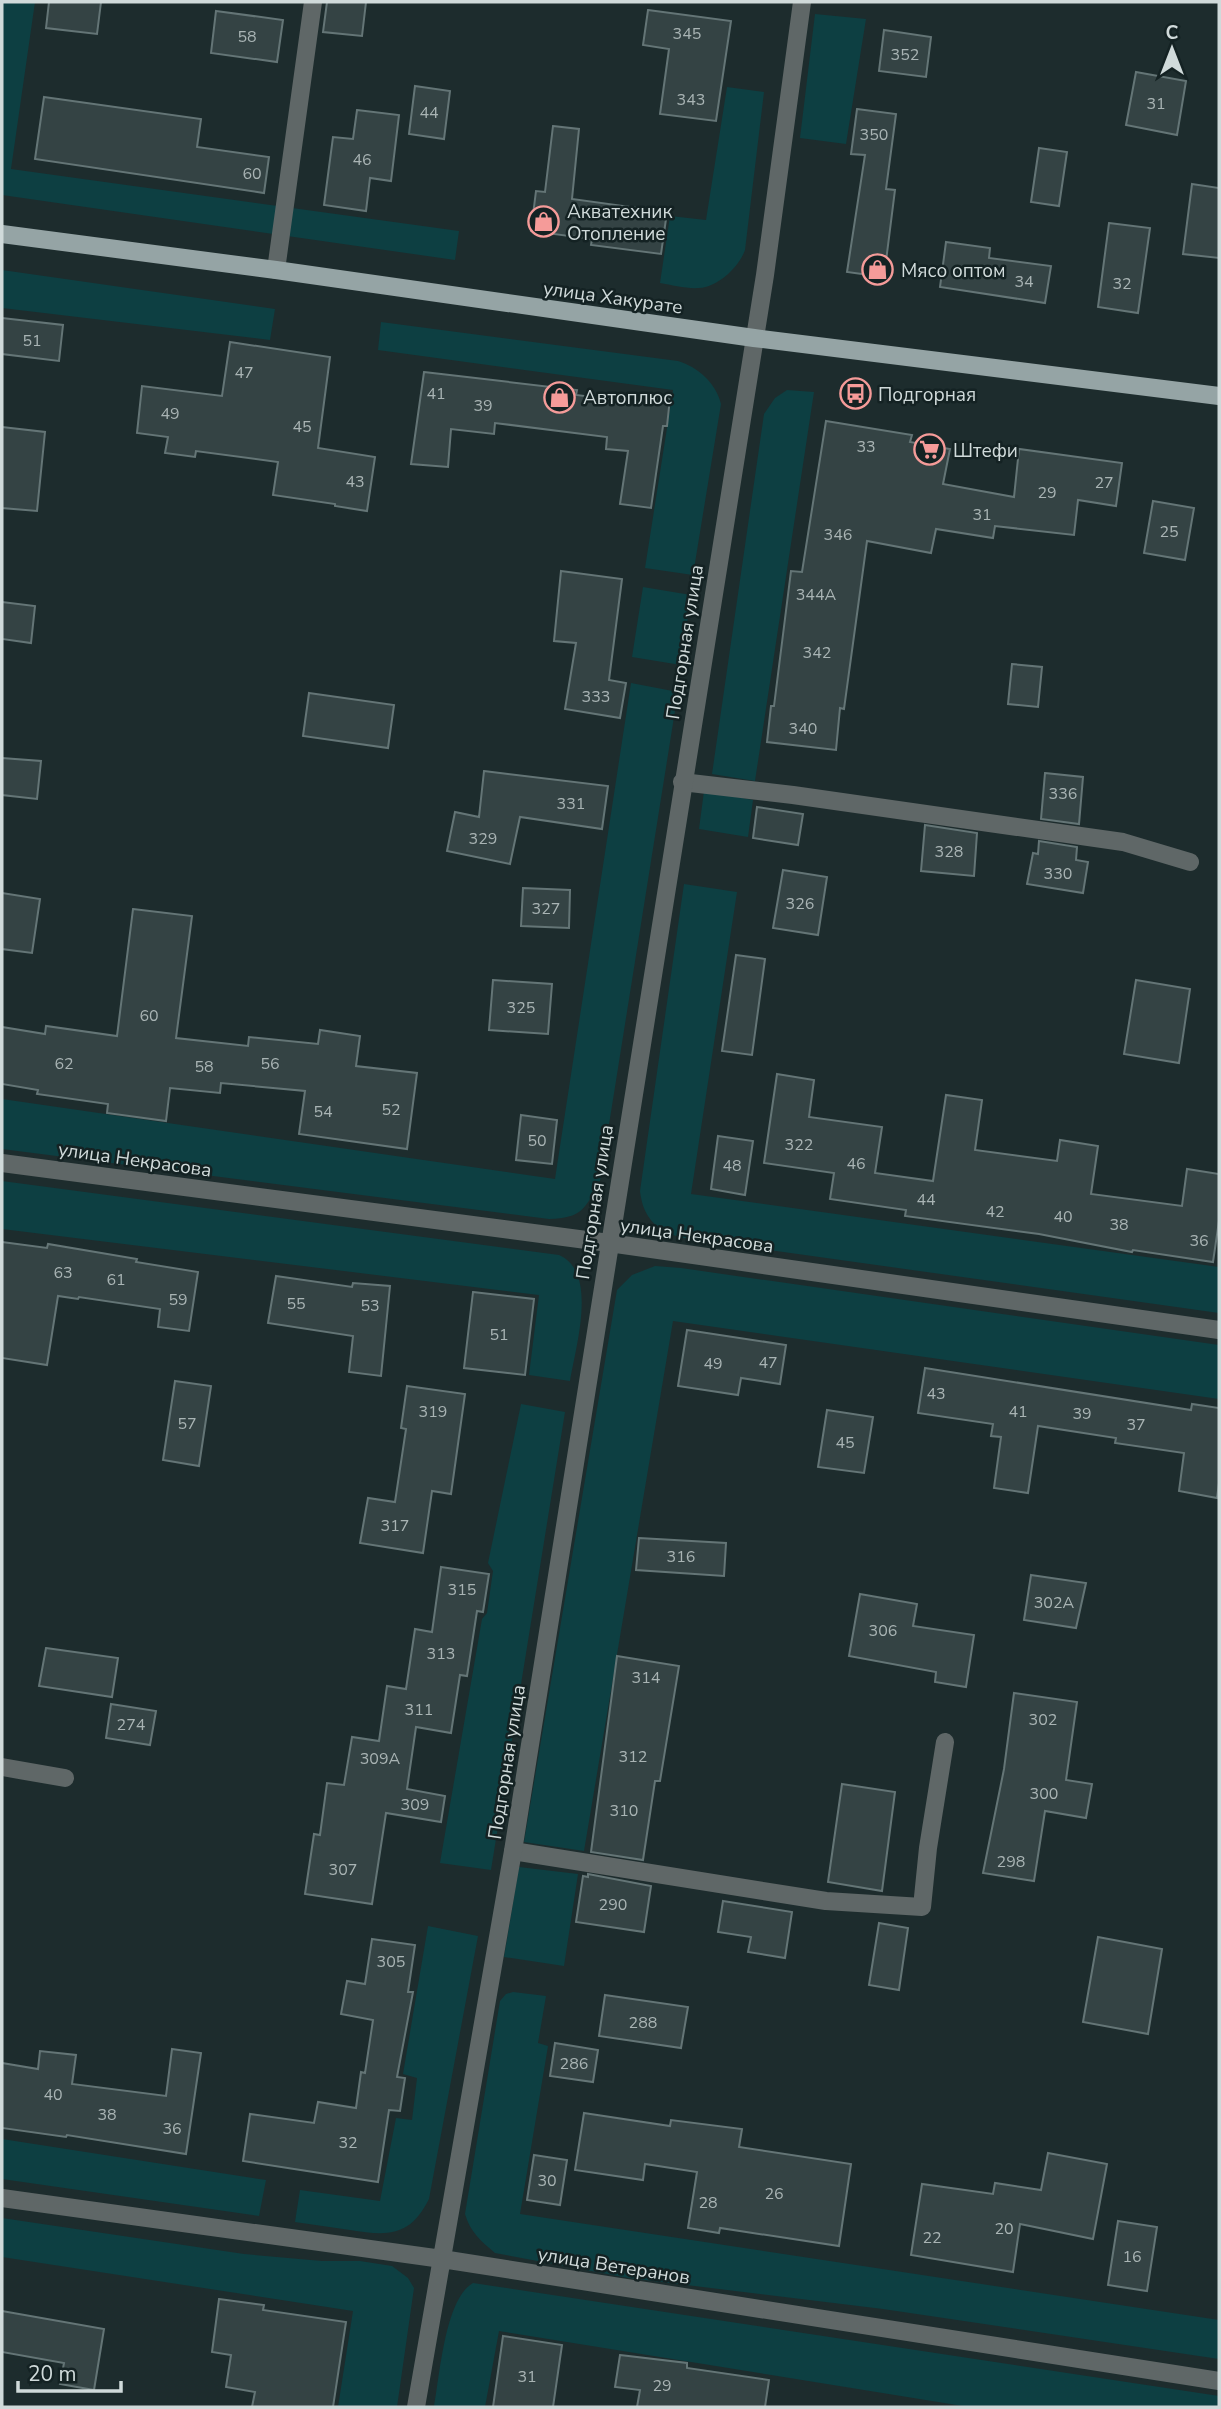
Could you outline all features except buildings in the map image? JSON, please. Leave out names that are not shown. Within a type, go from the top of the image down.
[{"type":"main road","name":"улица Хакурате","points":[[2,233],[754,338],[1219,396]]},
{"type":"street","points":[[276,270],[313,2]]},
{"type":"street","name":"Подгорная улица","points":[[416,2407],[513,1851],[754,338],[802,2]]},
{"type":"street","points":[[682,782],[1123,842],[1191,862]]},
{"type":"street","name":"улица Некрасова","points":[[2,1163],[609,1243],[1219,1330]]},
{"type":"street","points":[[513,1851],[826,1902],[922,1907],[928,1848],[946,1742]]},
{"type":"street","points":[[2,1767],[65,1778]]},
{"type":"street","name":"улица Ветеранов","points":[[2,2198],[442,2259],[1219,2381]]},
{"type":"shaded area","points":[[2,2],[35,2],[11,169],[459,231],[455,260],[2,195]]},
{"type":"shaded area","points":[[815,14],[866,19],[846,144],[800,138]]},
{"type":"shaded area","points":[[727,87],[764,92],[745,250],[733,269],[706,287],[660,283],[670,216],[706,220]]},
{"type":"shaded area","points":[[2,270],[275,309],[270,340],[2,308]]},
{"type":"shaded area","points":[[381,322],[678,361],[699,372],[715,389],[721,404],[693,575],[645,568],[673,390],[378,350]]},
{"type":"shaded area","points":[[787,390],[814,392],[755,781],[712,774],[764,414],[775,398]]},
{"type":"shaded area","points":[[643,587],[691,595],[681,665],[632,657]]},
{"type":"shaded area","points":[[631,683],[678,692],[600,1181],[586,1205],[576,1214],[549,1219],[2,1149],[2,1099],[555,1179]]},
{"type":"shaded area","points":[[704,791],[753,800],[748,837],[699,829]]},
{"type":"shaded area","points":[[684,884],[737,892],[691,1194],[1219,1267],[1219,1313],[684,1238],[659,1228],[648,1217],[640,1191]]},
{"type":"shaded area","points":[[2,1181],[559,1255],[571,1264],[578,1277],[581,1294],[579,1332],[570,1381],[529,1375],[539,1295],[2,1229]]},
{"type":"shaded area","points":[[655,1266],[1219,1345],[1219,1399],[673,1321],[584,1851],[524,1842],[617,1290],[632,1275]]},
{"type":"shaded area","points":[[521,1404],[565,1412],[491,1870],[440,1863],[482,1619],[487,1613],[493,1571],[488,1563]]},
{"type":"shaded area","points":[[519,1867],[578,1874],[564,1966],[504,1957]]},
{"type":"shaded area","points":[[428,1926],[478,1936],[429,2199],[414,2221],[397,2231],[387,2233],[295,2222],[300,2190],[380,2201],[396,2118],[412,2120],[417,2078],[403,2074]]},
{"type":"shaded area","points":[[513,1992],[546,1996],[538,2043],[548,2046],[520,2214],[1219,2320],[1219,2359],[883,2309],[629,2278],[495,2253],[473,2231],[465,2214],[500,2001],[506,1994]]},
{"type":"shaded area","points":[[2,2139],[266,2180],[259,2216],[2,2179]]},
{"type":"shaded area","points":[[2,2218],[244,2254],[322,2261],[360,2261],[392,2266],[408,2278],[414,2288],[397,2407],[338,2407],[353,2311],[2,2257]]},
{"type":"shaded area","points":[[473,2283],[1219,2396],[1219,2407],[969,2407],[499,2331],[485,2407],[434,2407],[450,2321],[456,2305]]},
{"type":"place","name":"Акватехник Отопление","points":[[544,222]]},
{"type":"place","name":"Мясо оптом","points":[[878,270]]},
{"type":"place","name":"Подгорная","points":[[855,394]]},
{"type":"place","name":"Автоплюс","points":[[560,397]]},
{"type":"place","name":"Штефи","points":[[930,450]]}]
